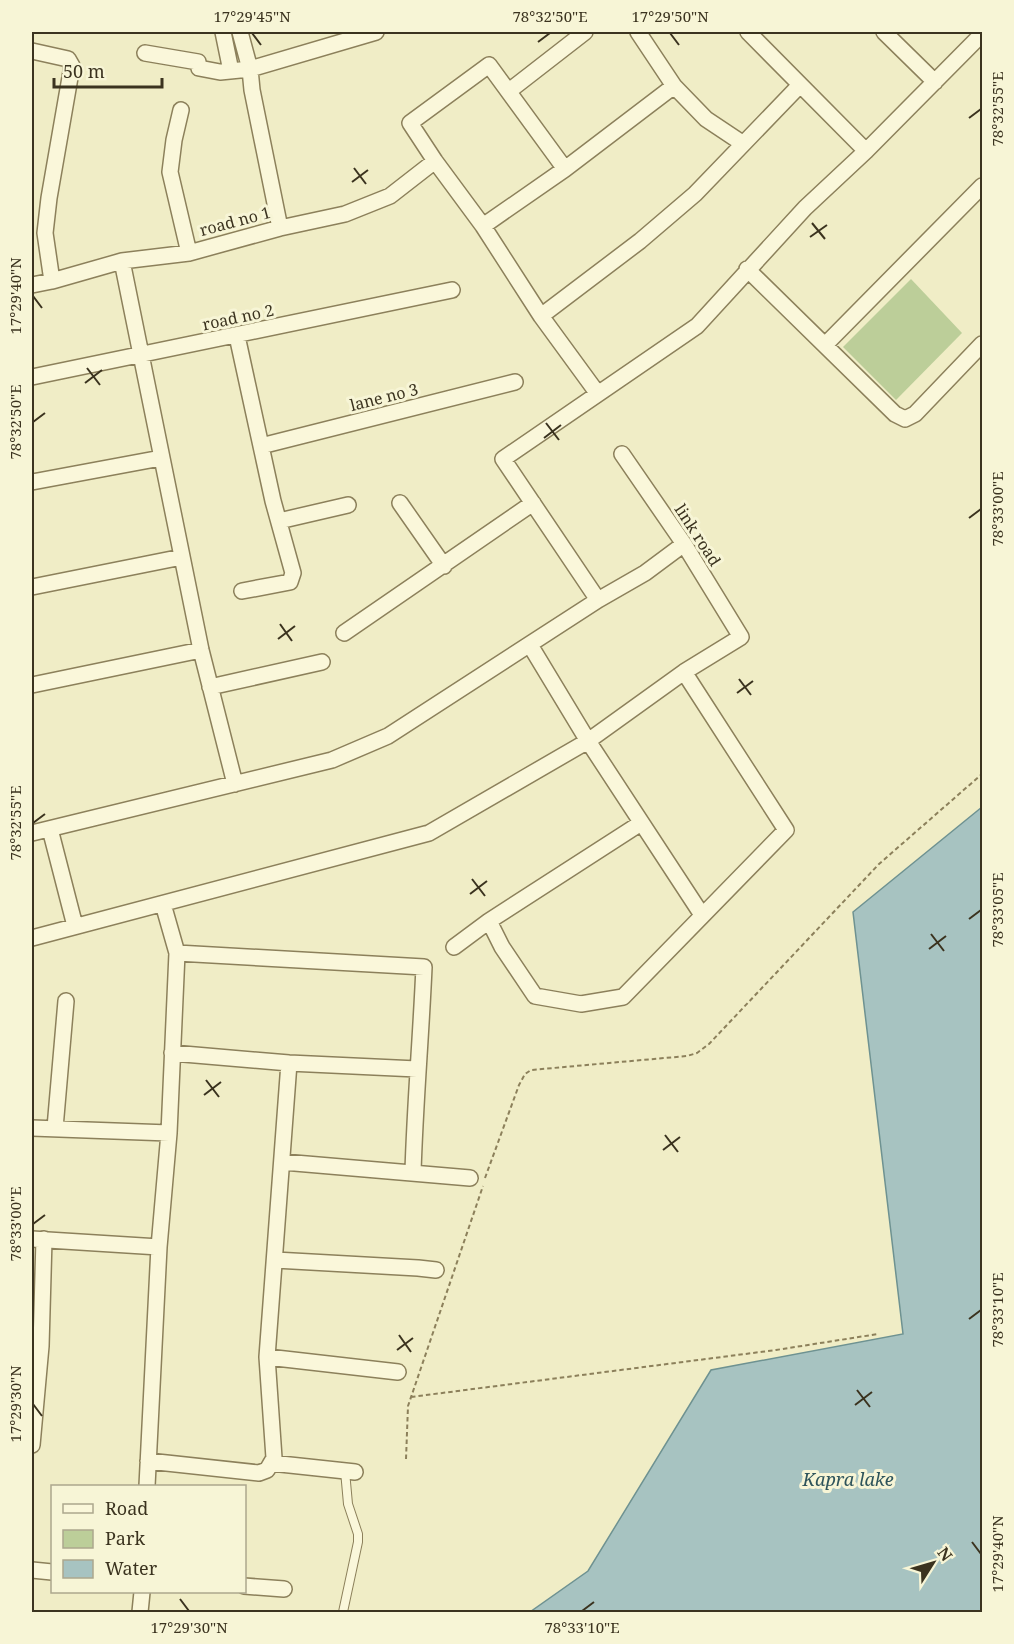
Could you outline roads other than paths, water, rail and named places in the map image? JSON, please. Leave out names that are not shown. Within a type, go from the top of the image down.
[{"type":"street","points":[[223,32],[231,71]]},
{"type":"street","points":[[240,32],[250,69],[280,228]]},
{"type":"street","points":[[145,53],[198,62],[200,68],[220,72],[250,69],[376,32]]},
{"type":"street","points":[[509,91],[585,32]]},
{"type":"street","points":[[638,32],[674,86],[706,119],[742,143]]},
{"type":"street","points":[[747,32],[866,151]]},
{"type":"street","points":[[884,32],[935,82]]},
{"type":"street","points":[[598,600],[503,459],[697,326],[805,208],[866,151],[982,34]]},
{"type":"street","points":[[32,51],[68,59],[72,66],[45,233],[52,281]]},
{"type":"street","points":[[566,169],[489,65],[410,123],[483,226],[541,316],[598,394]]},
{"type":"street","points":[[541,316],[640,241],[695,194],[800,85]]},
{"type":"street","points":[[483,226],[566,169],[674,86]]},
{"type":"street","points":[[181,110],[170,172],[189,253]]},
{"type":"street","name":"road no 1","points":[[32,285],[122,261],[189,253],[280,228],[345,214],[377,202],[405,186],[435,161]]},
{"type":"street","points":[[825,345],[982,186]]},
{"type":"street","points":[[122,261],[160,458],[201,650],[235,784]]},
{"type":"street","points":[[747,269],[895,414],[905,419],[915,414],[982,344]]},
{"type":"street","name":"road no 2","points":[[32,377],[452,290]]},
{"type":"street","points":[[237,336],[292,578],[290,582],[242,591]]},
{"type":"street","name":"lane no 3","points":[[261,446],[515,382]]},
{"type":"street","name":"link road","points":[[622,454],[684,544],[741,637],[684,672]]},
{"type":"street","points":[[32,482],[160,458]]},
{"type":"street","points":[[400,503],[444,566]]},
{"type":"street","points":[[344,633],[533,503]]},
{"type":"street","points":[[279,521],[348,505]]},
{"type":"street","points":[[32,833],[332,760],[388,736],[598,600],[645,573],[684,544]]},
{"type":"street","points":[[32,587],[182,557]]},
{"type":"street","points":[[530,645],[588,741],[702,915]]},
{"type":"street","points":[[32,685],[201,650]]},
{"type":"street","points":[[210,687],[322,662]]},
{"type":"street","points":[[32,938],[429,833],[588,741],[684,672],[786,830],[623,997],[581,1004],[535,996],[502,947],[489,921]]},
{"type":"street","points":[[454,947],[489,921],[641,823]]},
{"type":"street","points":[[51,829],[75,926]]},
{"type":"street","points":[[147,1485],[159,1247],[169,1133],[177,954],[163,904]]},
{"type":"street","points":[[177,954],[424,967],[413,1172]]},
{"type":"street","points":[[55,1128],[66,1001]]},
{"type":"street","points":[[172,1053],[289,1063],[417,1069]]},
{"type":"street","points":[[148,1461],[259,1473],[267,1470],[271,1463],[275,1451],[267,1357],[289,1063]]},
{"type":"street","points":[[32,1128],[169,1133]]},
{"type":"street","points":[[283,1162],[470,1178]]},
{"type":"street","points":[[32,1446],[38,1239],[159,1247]]},
{"type":"street","points":[[275,1260],[436,1270]]},
{"type":"street","points":[[267,1357],[398,1372]]},
{"type":"street","points":[[271,1463],[350,1472]]},
{"type":"street","points":[[32,1570],[51,1572]]},
{"type":"street","points":[[246,1586],[284,1589]]},
{"type":"street","points":[[140,1612],[142,1593]]},
{"type":"lane","points":[[343,1612],[358,1542],[358,1534],[348,1504],[350,1472]]},
{"type":"water","name":"Kapra lake","points":[[982,807],[982,1612],[530,1612],[588,1571],[711,1370],[903,1334],[853,912]]}]
